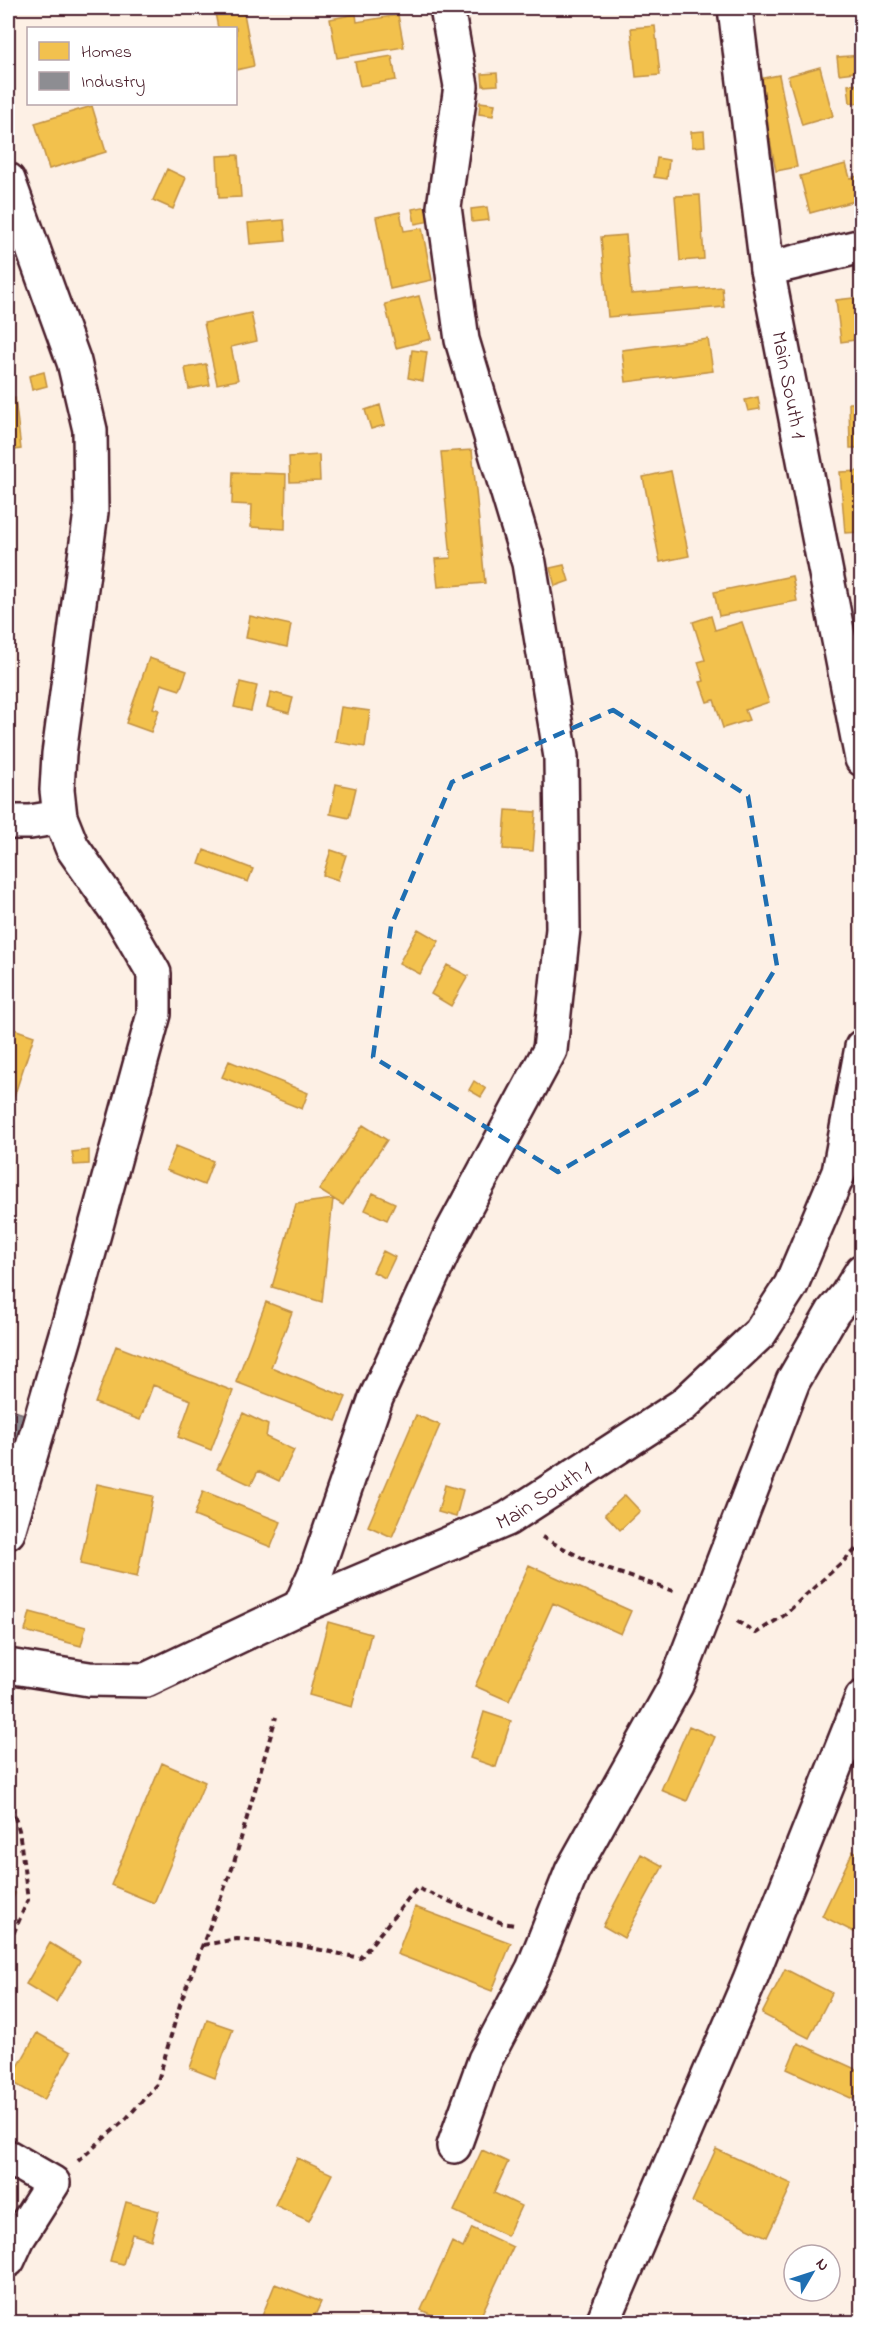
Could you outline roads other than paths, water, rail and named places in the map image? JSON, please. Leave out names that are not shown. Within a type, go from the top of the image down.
[{"type":"street","points":[[300,1607],[317,1569],[376,1398],[451,1234],[550,1050],[563,929],[561,757],[548,677],[529,563],[462,340],[444,207],[460,86],[447,8]]},
{"type":"street","name":"Main South 1","points":[[735,8],[767,269],[861,759]]},
{"type":"street","points":[[8,180],[74,362],[90,430],[91,512],[59,754],[57,790],[60,818],[72,848],[123,920],[154,973],[154,1014],[78,1291],[8,1532]]},
{"type":"street","points":[[767,269],[861,246]]},
{"type":"street","points":[[8,822],[60,818]]},
{"type":"street","name":"Main South 1","points":[[8,1666],[89,1679],[146,1680],[300,1607],[507,1519],[684,1405],[760,1333],[792,1285],[839,1172],[861,1047]]},
{"type":"street","points":[[454,2146],[485,2060],[533,1969],[572,1871],[676,1685],[793,1381],[833,1312],[847,1295],[861,1271]]},
{"type":"street","points":[[603,2322],[749,1982],[861,1698]]},
{"type":"street","points":[[8,2157],[53,2183],[18,2238],[8,2260]]}]
